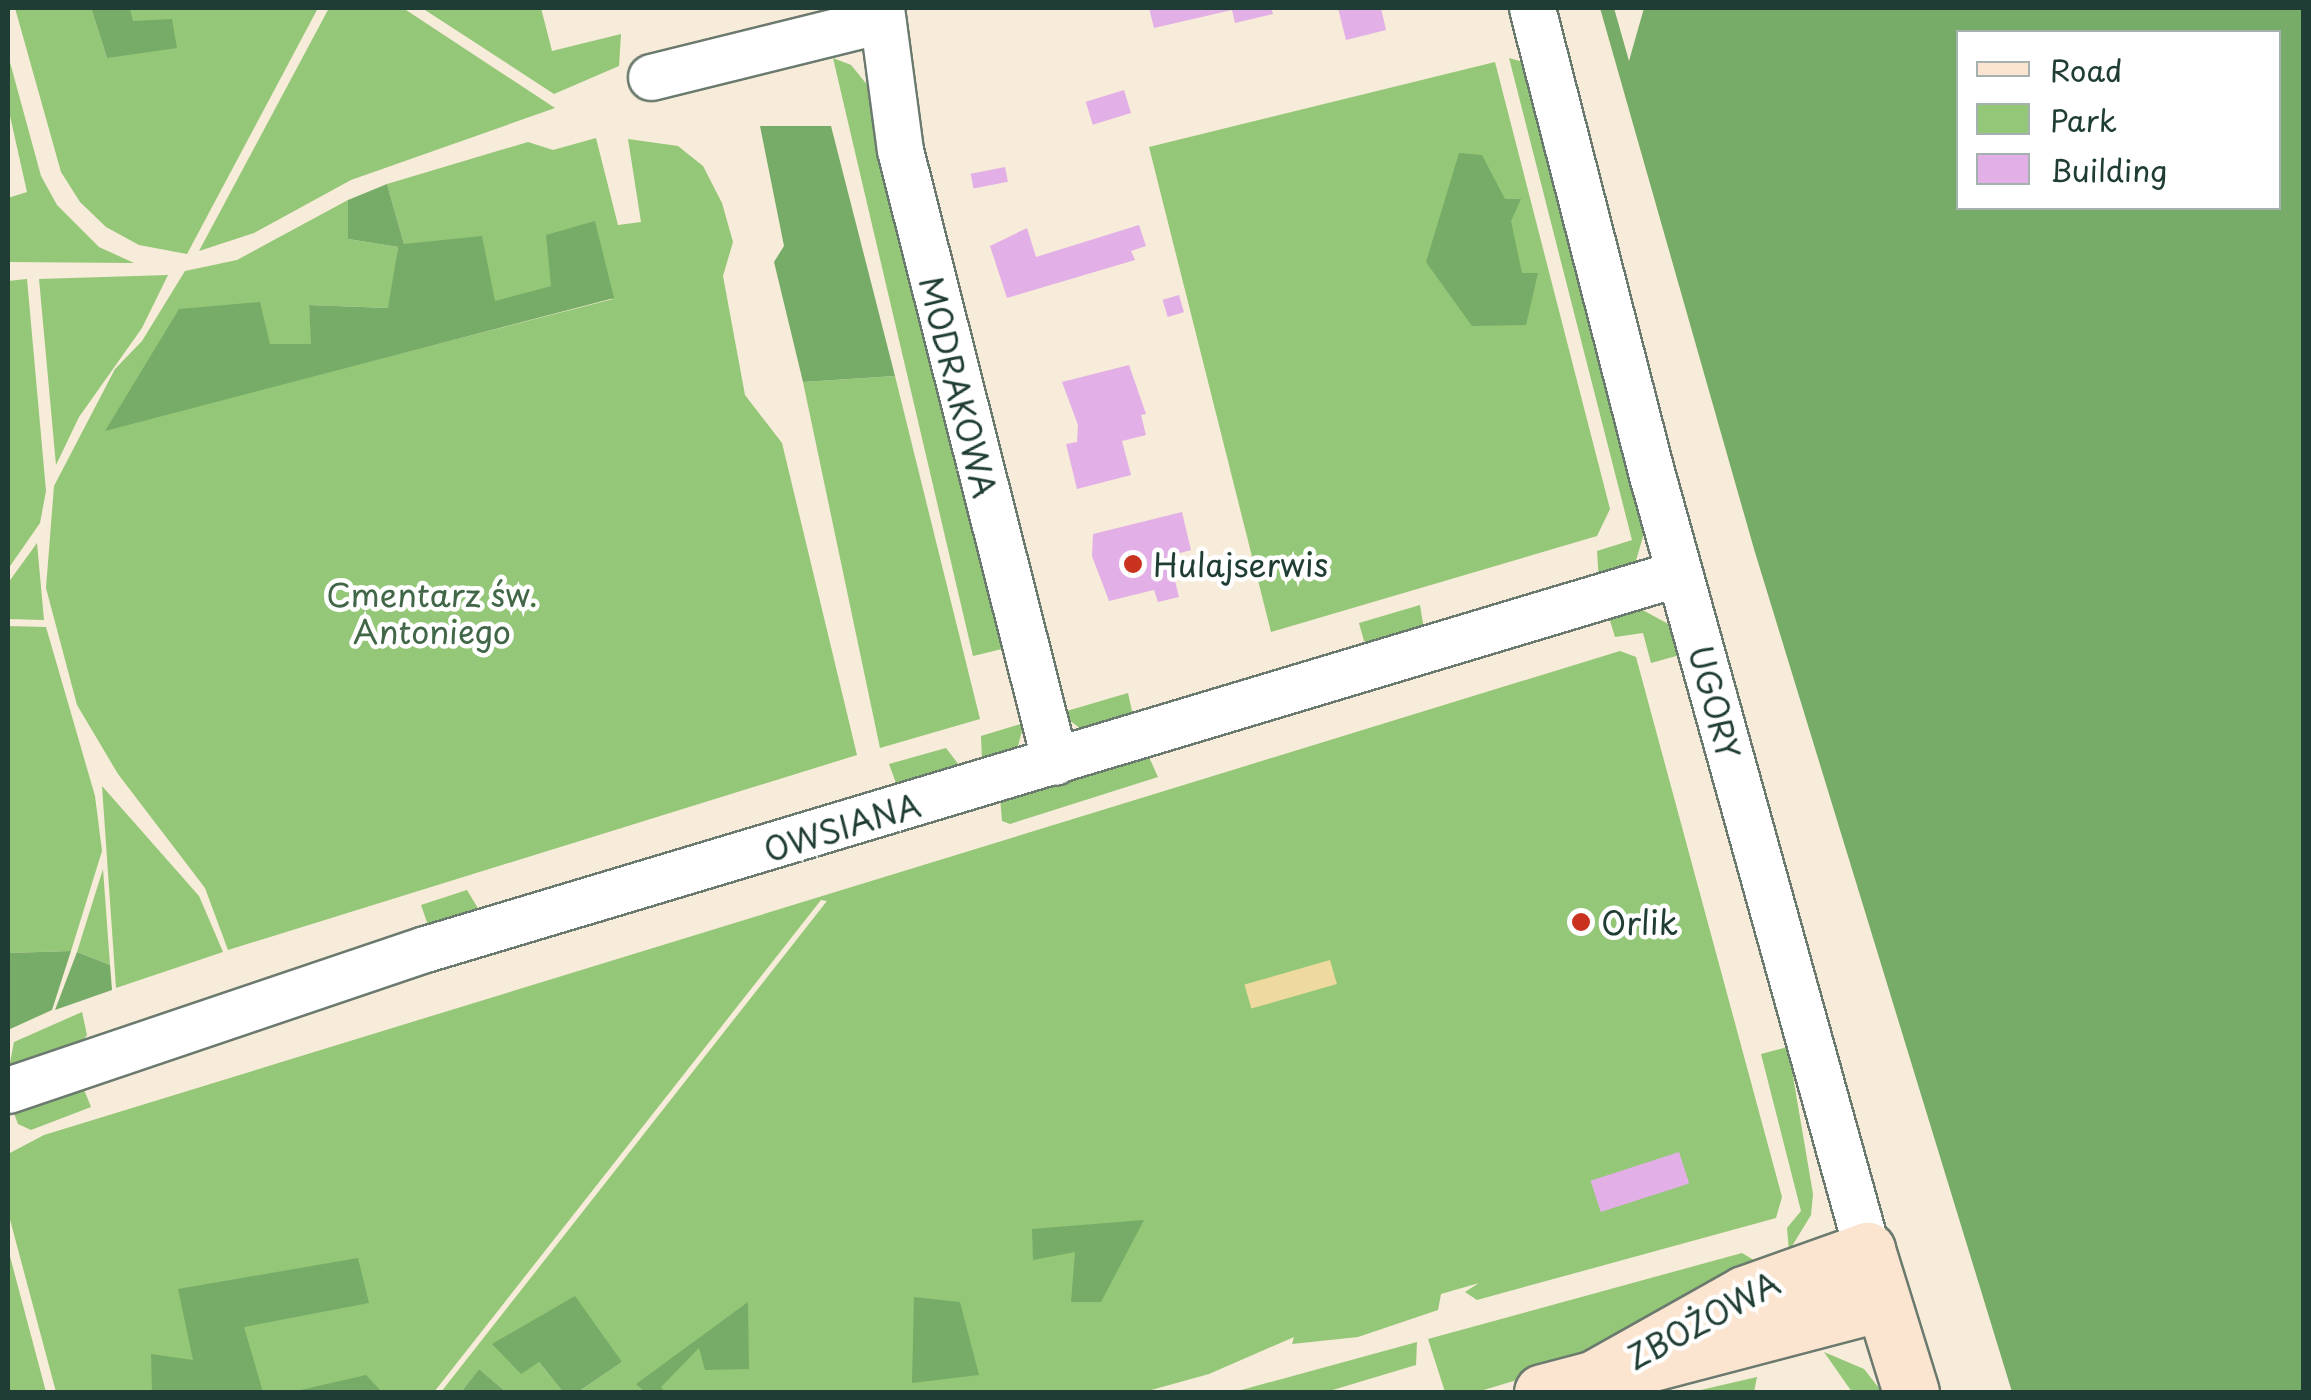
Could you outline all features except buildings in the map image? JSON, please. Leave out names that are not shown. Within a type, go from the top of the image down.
[{"type":"street","name":"UGORY","points":[[1532,8],[1679,573],[1882,1303],[1911,1392]]},
{"type":"street","points":[[651,77],[881,14]]},
{"type":"street","name":"MODRAKOWA","points":[[881,14],[900,150],[1055,762]]},
{"type":"street","name":"OWSIANA","points":[[8,1090],[425,949],[1679,573]]},
{"type":"street","name":"ZBOŻOWA","points":[[1598,1376],[1744,1294],[1867,1250]]},
{"type":"street","name":"ZBOŻOWA","points":[[1542,1392],[1882,1303]]},
{"type":"green space","points":[[15,8],[91,8],[107,58],[132,21],[130,8],[318,8],[187,254],[139,245],[106,227],[80,202],[61,172]]},
{"type":"green space","points":[[91,8],[130,8],[133,21],[172,19],[177,48],[107,58]]},
{"type":"green space","points":[[329,8],[403,8],[555,108],[351,180],[254,233],[199,251]]},
{"type":"green space","points":[[422,8],[541,8],[552,51],[621,34],[619,66],[554,94]]},
{"type":"green space","points":[[1600,8],[1614,8],[1629,61],[1644,8],[2303,8],[2303,1392],[2012,1392],[1754,549]]},
{"type":"green space","points":[[8,55],[41,176],[57,205],[99,247],[134,263],[8,262],[8,198],[27,192],[8,107]]},
{"type":"green space","points":[[833,58],[851,65],[869,87],[1002,649],[973,656]]},
{"type":"green space","points":[[1509,58],[1523,62],[1645,530],[1635,564],[1599,582],[1597,551],[1632,540]]},
{"type":"green space","points":[[1495,62],[1610,509],[1597,536],[1271,632],[1149,147]]},
{"type":"green space","points":[[760,126],[831,126],[895,376],[803,382],[774,262],[784,246]]},
{"type":"green space","name":"Cmentarz św. Antoniego","points":[[596,138],[618,225],[641,222],[628,139],[678,146],[703,166],[722,203],[733,242],[723,276],[745,395],[782,443],[857,755],[228,950],[205,888],[118,774],[77,705],[46,588],[54,486],[115,369],[142,341],[185,271],[237,260],[348,200],[348,239],[398,247],[389,308],[309,305],[312,344],[270,344],[106,429],[613,299],[552,286],[495,302],[404,244],[387,184],[528,142],[553,150]]},
{"type":"green space","points":[[1459,153],[1482,155],[1505,199],[1521,199],[1511,221],[1522,273],[1538,273],[1526,325],[1472,326],[1426,262]]},
{"type":"green space","points":[[387,184],[404,244],[482,236],[495,301],[551,286],[546,235],[595,221],[614,298],[105,431],[179,309],[260,302],[270,344],[311,344],[309,305],[388,308],[398,247],[348,239],[348,200]]},
{"type":"green space","points":[[168,275],[142,328],[79,417],[56,465],[39,279]]},
{"type":"green space","points":[[27,279],[46,491],[40,523],[8,569],[8,281]]},
{"type":"green space","points":[[895,376],[980,719],[880,748],[803,382]]},
{"type":"green space","points":[[37,543],[44,620],[8,619],[8,583]]},
{"type":"green space","points":[[1420,605],[1424,630],[1375,648],[1364,641],[1359,623]]},
{"type":"green space","points":[[1639,608],[1670,625],[1680,655],[1651,663],[1643,633],[1615,637],[1608,614]]},
{"type":"green space","points":[[8,626],[46,627],[95,796],[102,851],[71,951],[8,953]]},
{"type":"green space","points":[[1620,651],[1636,657],[1782,1197],[1776,1218],[1477,1300],[1465,1292],[1479,1283],[1441,1294],[1438,1310],[1358,1337],[1292,1344],[1294,1337],[1209,1374],[1144,1392],[578,1392],[622,1362],[538,1361],[563,1392],[506,1392],[479,1369],[461,1392],[441,1392],[827,901],[821,900],[434,1392],[56,1392],[8,1212],[8,1154],[44,1135]]},
{"type":"green space","points":[[1128,693],[1133,716],[1085,732],[1060,713]]},
{"type":"green space","points":[[1024,723],[1017,750],[982,760],[981,736]]},
{"type":"green space","points":[[946,748],[959,765],[904,790],[896,783],[889,764]]},
{"type":"green space","points":[[1148,755],[1158,777],[1010,824],[1002,821],[1000,797]]},
{"type":"green space","points":[[102,786],[199,896],[223,952],[116,988]]},
{"type":"green space","points":[[103,869],[110,965],[77,952]]},
{"type":"green space","points":[[467,890],[479,910],[428,925],[421,905]]},
{"type":"green space","points":[[71,951],[52,1010],[8,1030],[8,953]]},
{"type":"green space","points":[[77,952],[110,965],[112,990],[55,1010]]},
{"type":"green space","points":[[82,1012],[87,1035],[80,1045],[8,1073],[14,1042]]},
{"type":"green space","points":[[1788,1047],[1813,1194],[1811,1215],[1789,1251],[1787,1228],[1801,1211],[1761,1054]]},
{"type":"green space","points":[[83,1087],[91,1107],[31,1130],[18,1124],[12,1108]]},
{"type":"green space","points":[[1144,1220],[1101,1302],[1071,1302],[1075,1252],[1033,1260],[1032,1229]]},
{"type":"green space","points":[[8,1249],[46,1392],[8,1392]]},
{"type":"green space","points":[[1742,1253],[1757,1262],[1570,1364],[1477,1392],[1445,1392],[1428,1339]]},
{"type":"green space","points":[[358,1258],[369,1303],[244,1327],[263,1392],[152,1392],[151,1354],[193,1360],[178,1289]]},
{"type":"green space","points":[[575,1296],[622,1362],[578,1392],[563,1392],[539,1362],[521,1374],[492,1344]]},
{"type":"green space","points":[[914,1297],[960,1302],[979,1375],[912,1383]]},
{"type":"green space","points":[[748,1302],[749,1369],[705,1370],[699,1348],[661,1387],[665,1392],[645,1392],[636,1384]]},
{"type":"green space","points":[[1417,1342],[1416,1365],[1326,1392],[1234,1392]]},
{"type":"green space","points":[[1824,1352],[1864,1369],[1882,1392],[1852,1392]]},
{"type":"green space","points":[[479,1369],[506,1392],[461,1392]]},
{"type":"green space","points":[[366,1375],[382,1392],[292,1392]]},
{"type":"green space","points":[[1757,1377],[1754,1392],[1692,1392]]},
{"type":"sand","points":[[1330,960],[1337,984],[1251,1009],[1244,985]]},
{"type":"place","name":"Hulajserwis","points":[[1133,564]]},
{"type":"place","name":"Orlik","points":[[1581,922]]}]
